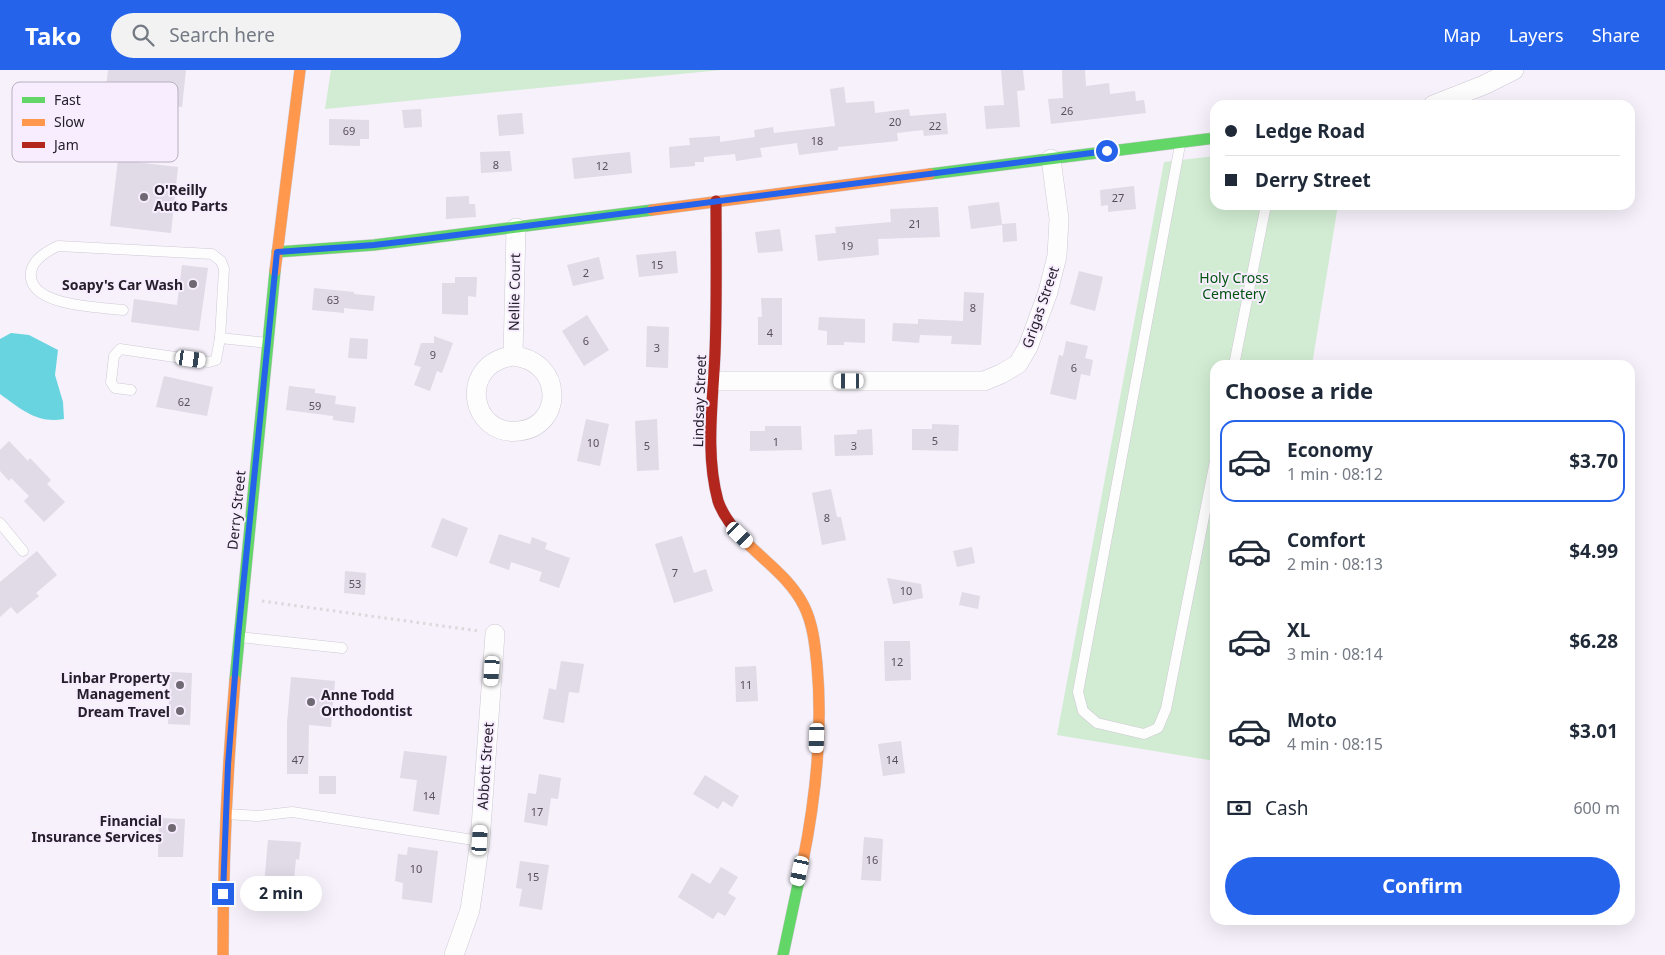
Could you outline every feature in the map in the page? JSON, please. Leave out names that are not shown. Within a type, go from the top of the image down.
[{"type":"street","name":"Derry Street","points":[[223,955],[223,894],[228,765],[238,637],[277,252],[300,70]]},
{"type":"street","points":[[1446,100],[1484,85],[1514,70]]},
{"type":"street","points":[[277,252],[374,245],[516,228],[1210,139]]},
{"type":"street","name":"Grigas Street","points":[[714,382],[984,381],[1018,364],[1028,347],[1048,292],[1057,256],[1058,201],[1051,159]]},
{"type":"street","name":"Lindsay Street","points":[[716,201],[714,382],[711,429],[713,466],[719,504],[728,521],[740,535],[783,574],[795,589],[804,606],[810,625],[817,662],[817,757],[812,814],[783,955]]},
{"type":"street","name":"Nellie Court","points":[[513,356],[516,228]]},
{"type":"street","points":[[513,356],[530,359],[544,370],[551,386],[552,395],[548,412],[536,425],[528,429],[510,432],[501,430],[485,418],[476,402],[476,392],[477,383],[487,366],[495,361],[513,356]]},
{"type":"street","name":"Abbott Street","points":[[454,955],[470,910],[480,840],[495,634]]},
{"type":"lane","points":[[1180,142],[1078,692],[1083,711],[1097,724],[1144,734],[1158,728],[1166,709],[1210,486]]},
{"type":"lane","points":[[1235,360],[1265,210]]},
{"type":"lane","points":[[123,310],[51,300],[35,286],[31,273],[34,265],[40,256],[58,246],[212,254],[221,260],[224,269],[217,357],[213,362],[117,351],[114,356],[111,382],[115,388],[131,390]]},
{"type":"lane","points":[[220,338],[268,343]]},
{"type":"lane","points":[[0,523],[23,551]]},
{"type":"lane","points":[[238,637],[342,648]]},
{"type":"lane","points":[[226,814],[258,816],[292,812],[480,840]]},
{"type":"path","points":[[242,599],[495,634]]},
{"type":"green space","points":[[331,70],[721,70],[325,109]]},
{"type":"green space","name":"Holy Cross Cemetery","points":[[1210,157],[1210,210],[1337,210],[1313,360],[1210,360],[1210,760],[1057,735],[1164,162]]},
{"type":"water","points":[[11,333],[29,335],[58,350],[55,375],[63,402],[64,419],[54,420],[37,417],[22,410],[0,394],[0,339]]},
{"type":"building","points":[[108,70],[186,70],[182,107],[178,107],[178,82],[107,82]]},
{"type":"building","points":[[1001,70],[1023,70],[1025,90],[1017,91],[1020,127],[986,129],[984,106],[1004,105]]},
{"type":"building","points":[[1062,70],[1085,70],[1086,86],[1109,83],[1110,94],[1135,91],[1136,101],[1144,100],[1146,113],[1051,124],[1048,99],[1063,98]]},
{"type":"building","points":[[844,87],[846,103],[874,101],[875,113],[909,109],[910,116],[946,113],[948,134],[924,136],[923,130],[897,133],[898,141],[838,147],[838,150],[799,155],[797,143],[760,148],[762,157],[736,161],[735,154],[704,157],[704,162],[695,162],[695,166],[670,168],[669,147],[690,145],[689,138],[720,136],[720,142],[755,137],[754,130],[773,127],[774,133],[835,126],[830,89]]},
{"type":"building","points":[[421,109],[422,127],[404,128],[402,110]]},
{"type":"building","points":[[522,113],[524,134],[499,136],[497,115]]},
{"type":"building","points":[[329,119],[369,120],[369,139],[360,139],[360,146],[329,145]]},
{"type":"building","points":[[510,151],[512,171],[481,173],[480,152]]},
{"type":"building","points":[[630,152],[632,173],[574,179],[572,158]]},
{"type":"building","name":"O'Reilly Auto Parts","points":[[118,162],[178,167],[171,233],[110,226]]},
{"type":"building","points":[[1134,186],[1136,209],[1108,212],[1108,205],[1101,206],[1100,190]]},
{"type":"building","points":[[469,196],[469,204],[475,204],[476,217],[446,219],[446,197]]},
{"type":"building","points":[[999,202],[1002,224],[1016,223],[1017,241],[1003,242],[1002,225],[971,229],[968,206]]},
{"type":"building","points":[[938,207],[940,237],[878,239],[879,255],[818,261],[815,235],[836,233],[835,227],[891,222],[890,209]]},
{"type":"building","points":[[780,229],[783,251],[758,253],[755,232]]},
{"type":"building","points":[[676,251],[678,273],[639,277],[636,255]]},
{"type":"building","points":[[599,257],[604,279],[573,286],[567,265]]},
{"type":"building","name":"Soapy's Car Wash","points":[[182,265],[208,268],[199,331],[131,322],[134,299],[177,305]]},
{"type":"building","points":[[1079,271],[1103,277],[1095,311],[1070,304]]},
{"type":"building","points":[[455,277],[477,277],[476,297],[468,296],[468,315],[442,314],[442,283],[455,283]]},
{"type":"building","points":[[314,288],[375,296],[373,311],[344,308],[344,313],[312,310]]},
{"type":"building","points":[[964,292],[984,293],[981,345],[951,344],[952,336],[920,335],[919,343],[892,341],[893,323],[918,324],[918,319],[963,321]]},
{"type":"building","points":[[761,298],[782,298],[782,345],[758,345],[758,317],[762,317]]},
{"type":"building","points":[[587,315],[609,350],[584,366],[562,331]]},
{"type":"building","points":[[819,317],[865,319],[865,343],[844,342],[844,345],[827,345],[827,331],[818,330]]},
{"type":"building","points":[[647,326],[669,327],[668,368],[646,367]]},
{"type":"building","points":[[434,336],[453,343],[442,373],[437,371],[430,391],[414,385],[421,367],[414,365],[421,343],[434,343]]},
{"type":"building","points":[[350,338],[368,339],[367,359],[348,358]]},
{"type":"building","points":[[1066,341],[1088,346],[1085,358],[1093,360],[1090,376],[1081,374],[1076,400],[1050,394],[1059,355],[1063,356]]},
{"type":"building","points":[[164,376],[213,387],[207,416],[156,407]]},
{"type":"building","points":[[289,386],[315,389],[315,393],[336,396],[335,404],[356,407],[354,423],[333,420],[333,416],[286,410]]},
{"type":"building","points":[[586,419],[609,424],[600,466],[577,461]]},
{"type":"building","points":[[657,419],[659,470],[637,471],[635,421]]},
{"type":"building","points":[[932,424],[959,425],[958,451],[912,450],[912,429],[932,429]]},
{"type":"building","points":[[765,426],[801,426],[802,450],[750,451],[750,431],[765,431]]},
{"type":"building","points":[[872,429],[873,455],[835,456],[834,435],[857,434],[857,430]]},
{"type":"building","points":[[9,441],[28,461],[30,458],[51,480],[47,484],[65,502],[44,522],[24,501],[29,496],[11,478],[9,481],[0,471],[0,450]]},
{"type":"building","points":[[831,489],[837,517],[841,517],[846,540],[822,545],[812,493]]},
{"type":"building","points":[[442,518],[468,528],[457,557],[431,547]]},
{"type":"building","points":[[499,534],[530,544],[532,537],[547,543],[545,549],[570,558],[559,588],[539,581],[542,572],[511,562],[509,570],[489,563]]},
{"type":"building","points":[[682,536],[694,573],[706,569],[713,591],[674,603],[655,544]]},
{"type":"building","points":[[972,547],[975,563],[957,567],[953,551]]},
{"type":"building","points":[[37,551],[57,575],[36,593],[39,596],[17,614],[11,607],[0,617],[0,582]]},
{"type":"building","points":[[345,571],[366,573],[365,595],[344,593]]},
{"type":"building","points":[[887,578],[921,584],[923,598],[893,604]]},
{"type":"building","points":[[962,592],[980,596],[978,609],[959,605]]},
{"type":"building","points":[[884,641],[910,641],[911,680],[885,681]]},
{"type":"building","points":[[561,661],[584,664],[579,693],[569,692],[564,723],[543,719],[549,688],[556,690]]},
{"type":"building","points":[[756,666],[758,701],[736,702],[735,667]]},
{"type":"building","points":[[170,672],[192,673],[190,725],[168,724]]},
{"type":"building","name":"Anne Todd Orthodontist","points":[[291,677],[335,681],[331,727],[309,725],[308,774],[287,774],[287,723]]},
{"type":"building","points":[[901,741],[905,773],[883,776],[878,744]]},
{"type":"building","points":[[404,751],[447,756],[439,815],[413,811],[417,780],[400,778]]},
{"type":"building","points":[[539,774],[561,778],[558,799],[551,798],[547,826],[524,822],[528,793],[536,794]]},
{"type":"building","points":[[705,775],[739,796],[732,807],[723,801],[718,809],[693,794]]},
{"type":"building","points":[[319,776],[336,776],[336,794],[319,794]]},
{"type":"building","points":[[159,818],[185,819],[183,857],[158,857]]},
{"type":"building","points":[[864,837],[883,839],[881,881],[861,880]]},
{"type":"building","points":[[268,840],[301,842],[299,860],[296,859],[293,888],[264,885]]},
{"type":"building","points":[[408,847],[438,851],[432,903],[402,899],[403,883],[395,881],[398,854],[407,855]]},
{"type":"building","points":[[520,861],[549,865],[542,910],[519,906],[522,889],[516,888]]},
{"type":"building","points":[[721,867],[738,877],[728,893],[736,898],[725,916],[718,912],[713,919],[678,897],[692,873],[710,884]]},
{"type":"traffic: fast","points":[[930,174],[1210,139]]},
{"type":"traffic: fast","points":[[277,252],[374,245],[652,210]]},
{"type":"traffic: fast","points":[[235,680],[275,271]]},
{"type":"traffic: fast","points":[[783,955],[803,861]]},
{"type":"traffic: slow","points":[[275,271],[300,70]]},
{"type":"traffic: slow","points":[[652,210],[930,174]]},
{"type":"traffic: slow","points":[[743,539],[792,587],[804,606],[810,620],[813,635],[819,689],[819,738],[812,812],[803,861]]},
{"type":"traffic: slow","points":[[223,955],[226,818],[235,680]]},
{"type":"traffic: jam","points":[[716,201],[716,315],[711,427],[712,465],[720,506],[743,539]]},
{"type":"place","name":"O'Reilly Auto Parts","points":[[144,197]]},
{"type":"place","name":"Soapy's Car Wash","points":[[193,284]]},
{"type":"place","name":"Linbar Property Management","points":[[180,685]]},
{"type":"place","name":"Anne Todd Orthodontist","points":[[311,702]]},
{"type":"place","name":"Dream Travel","points":[[180,711]]},
{"type":"place","name":"Financial Insurance Services","points":[[172,828]]},
{"type":"route","points":[[223,894],[228,765],[238,637],[277,252],[374,245],[516,228],[1107,151]]}]
